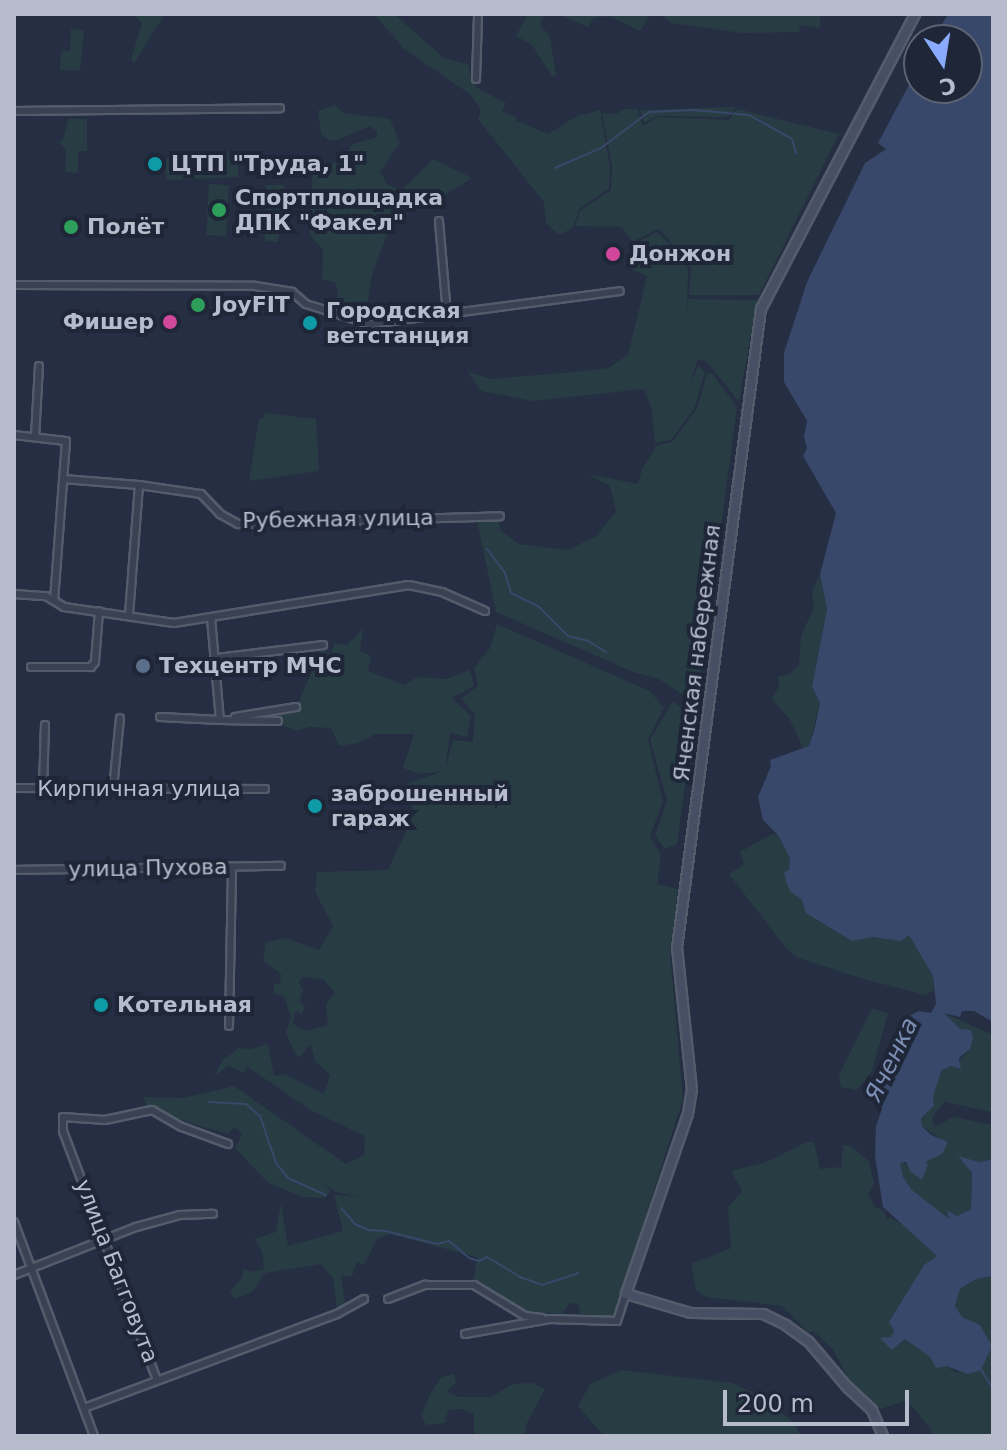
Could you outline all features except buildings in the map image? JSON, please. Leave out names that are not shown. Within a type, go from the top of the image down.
[{"type":"street","points":[[476,79],[478,14]]},
{"type":"street","name":"Яченская набережная","points":[[550,1319],[617,1321],[690,1102],[692,1071],[677,948],[761,309],[915,14]]},
{"type":"street","points":[[14,111],[280,108]]},
{"type":"street","points":[[439,221],[447,315]]},
{"type":"street","points":[[14,285],[255,286],[292,292],[306,304],[370,324],[620,291]]},
{"type":"street","points":[[35,437],[39,366]]},
{"type":"street","points":[[14,435],[66,441],[54,601]]},
{"type":"street","name":"Рубежная улица","points":[[63,479],[201,494],[220,514],[238,524],[500,516]]},
{"type":"street","points":[[129,614],[139,485]]},
{"type":"street","points":[[14,594],[46,596],[64,607],[129,614],[174,623],[409,585],[442,592],[485,611]]},
{"type":"street","points":[[31,667],[91,667],[95,662],[99,611]]},
{"type":"street","points":[[211,618],[217,658],[220,720]]},
{"type":"street","points":[[217,658],[323,645]]},
{"type":"street","points":[[220,720],[296,707]]},
{"type":"street","points":[[160,717],[278,721]]},
{"type":"street","points":[[113,789],[120,718]]},
{"type":"street","points":[[43,788],[45,725]]},
{"type":"street","name":"Кирпичная улица","points":[[14,788],[265,789]]},
{"type":"street","name":"улица Пухова","points":[[14,870],[281,866]]},
{"type":"street","points":[[229,1026],[232,867]]},
{"type":"street","name":"улица Багговута","points":[[228,1144],[182,1127],[152,1110],[105,1120],[63,1117],[63,1131],[107,1240],[157,1380],[337,1314],[364,1299]]},
{"type":"street","points":[[14,1275],[180,1215],[213,1214]]},
{"type":"street","points":[[14,1222],[94,1436]]},
{"type":"street","points":[[388,1299],[425,1285],[474,1285],[525,1316],[550,1319]]},
{"type":"street","points":[[626,1294],[691,1313],[763,1314],[786,1325],[809,1342],[848,1388],[872,1410],[883,1436]]},
{"type":"street","points":[[465,1334],[550,1319]]},
{"type":"street","points":[[84,1408],[157,1380]]},
{"type":"green space","points":[[133,14],[165,14],[134,63],[131,59],[142,23]]},
{"type":"green space","points":[[374,14],[394,14],[444,58],[468,64],[472,81],[479,89],[506,103],[502,111],[517,118],[516,123],[521,122],[548,134],[577,116],[600,110],[610,168],[609,188],[579,209],[573,228],[559,235],[546,223],[544,202],[478,119],[481,110],[470,94],[405,50]]},
{"type":"green space","points":[[528,14],[545,14],[540,24],[550,37],[556,75],[552,76],[532,45],[516,36]]},
{"type":"green space","points":[[557,14],[651,14],[640,31],[609,16],[594,18],[588,27]]},
{"type":"green space","points":[[660,14],[819,14],[821,22],[819,28],[800,25],[799,32],[742,33],[671,23]]},
{"type":"green space","points":[[71,29],[84,30],[80,71],[60,70],[61,51],[70,51]]},
{"type":"green space","points":[[335,105],[344,113],[390,119],[400,143],[380,172],[388,185],[402,190],[433,159],[472,178],[445,195],[419,205],[390,226],[372,275],[365,317],[335,307],[338,289],[334,282],[322,279],[323,250],[310,235],[313,162],[336,163],[350,158],[348,151],[353,144],[377,137],[377,131],[370,126],[335,141],[328,140],[321,134],[318,111]]},
{"type":"green space","points":[[736,107],[728,117],[657,116],[644,123],[640,110]]},
{"type":"green space","points":[[622,109],[637,109],[643,126],[658,117],[729,120],[737,109],[839,134],[759,295],[689,295],[691,268],[680,251],[658,229],[632,242],[622,227],[575,226],[580,211],[611,190],[612,166],[602,113],[617,114]]},
{"type":"green space","points":[[68,119],[87,119],[87,151],[78,151],[78,173],[65,172],[66,149],[59,142],[63,140]]},
{"type":"green space","points":[[228,151],[228,159],[251,159],[251,153],[257,153],[257,163],[238,164],[238,177],[166,180],[166,158],[175,158],[175,153]]},
{"type":"green space","name":"Спортплощадка ДПК \"Факел\"","points":[[209,184],[229,185],[226,236],[206,235]]},
{"type":"green space","points":[[266,185],[284,185],[283,223],[279,228],[278,242],[265,241]]},
{"type":"green space","points":[[657,232],[679,253],[688,269],[687,317],[688,299],[757,300],[739,402],[708,363],[700,359],[690,388],[698,365],[705,372],[694,409],[671,440],[655,443],[652,410],[644,389],[533,401],[481,391],[467,371],[490,379],[573,372],[608,368],[628,355],[647,276],[627,267],[631,245]]},
{"type":"green space","points":[[707,373],[712,373],[737,407],[697,704],[659,679],[633,672],[496,612],[477,521],[499,520],[500,529],[518,544],[568,550],[596,536],[616,512],[610,486],[588,474],[638,484],[642,469],[657,445],[672,442],[697,409]]},
{"type":"green space","points":[[265,413],[316,419],[319,471],[249,481],[259,418],[263,418]]},
{"type":"green space","points":[[820,574],[827,609],[812,687],[820,703],[809,746],[803,748],[790,720],[771,698],[779,687],[778,677],[788,675],[799,665],[801,636],[814,607],[812,592]]},
{"type":"green space","points":[[497,624],[650,691],[664,708],[648,739],[663,802],[650,836],[661,855],[657,884],[678,889],[670,953],[683,1099],[613,1318],[581,1317],[578,1304],[570,1303],[562,1314],[527,1312],[474,1279],[477,1257],[390,1234],[377,1239],[364,1265],[357,1262],[352,1276],[341,1277],[345,1303],[340,1308],[337,1308],[333,1278],[321,1264],[265,1273],[253,1291],[235,1299],[230,1291],[242,1278],[244,1268],[250,1272],[264,1269],[262,1251],[254,1239],[276,1232],[281,1203],[288,1246],[343,1231],[334,1195],[359,1197],[335,1192],[323,1182],[330,1190],[325,1198],[303,1197],[268,1183],[235,1148],[242,1134],[234,1127],[228,1134],[187,1122],[147,1107],[143,1097],[183,1098],[234,1086],[346,1164],[364,1155],[365,1136],[310,1110],[248,1067],[243,1073],[229,1065],[214,1076],[222,1061],[239,1048],[251,1049],[268,1044],[274,1076],[284,1074],[324,1094],[330,1075],[315,1061],[311,1044],[299,1058],[286,1032],[291,1017],[284,996],[274,994],[274,984],[280,983],[281,974],[263,961],[266,942],[286,938],[319,950],[333,926],[315,892],[317,872],[388,870],[414,814],[406,784],[444,771],[420,774],[403,768],[414,734],[376,734],[358,743],[339,746],[331,728],[310,727],[296,731],[278,723],[278,707],[297,705],[322,649],[331,654],[335,643],[347,645],[363,629],[360,651],[371,656],[368,671],[405,685],[417,677],[446,679],[470,670],[474,686],[452,698],[471,716],[467,737],[450,733],[445,771],[453,740],[473,742],[475,715],[461,698],[478,686],[474,668],[490,648]],"holes":[[[302,977],[323,979],[335,993],[326,1004],[328,1025],[306,1031],[293,1024],[294,1013],[298,1011],[302,1015],[305,1006],[300,1001],[303,989],[299,983]]]},
{"type":"green space","points":[[673,701],[694,720],[677,844],[665,849],[655,835],[667,800],[650,740]]},
{"type":"green space","points":[[772,834],[778,835],[790,858],[909,934],[933,976],[934,990],[925,995],[863,979],[796,957],[785,947],[729,874],[744,864],[740,852]]},
{"type":"green space","points":[[872,1008],[888,1013],[872,1071],[857,1090],[841,1087],[839,1075]]},
{"type":"green space","points":[[942,1012],[993,1035],[993,1112],[944,1102],[932,1118],[934,1127],[953,1117],[993,1125],[993,1159],[979,1162],[959,1157],[972,1173],[971,1209],[957,1216],[948,1212],[950,1219],[938,1213],[912,1190],[903,1177],[900,1162],[910,1166],[942,1154],[942,1140],[922,1126],[921,1117],[941,1071],[958,1063],[970,1048],[960,1030]]},
{"type":"green space","points":[[807,1142],[814,1142],[820,1169],[841,1167],[843,1145],[851,1146],[869,1161],[874,1184],[868,1194],[874,1206],[885,1212],[887,1221],[890,1217],[903,1225],[937,1256],[924,1266],[890,1321],[894,1331],[893,1349],[905,1339],[957,1373],[980,1326],[962,1317],[955,1306],[960,1289],[976,1279],[993,1276],[993,1436],[935,1436],[914,1408],[904,1401],[881,1409],[848,1378],[833,1349],[814,1332],[808,1332],[782,1306],[706,1297],[696,1290],[691,1264],[731,1248],[728,1207],[741,1193],[733,1170],[764,1163]]},
{"type":"green space","points":[[621,1370],[732,1383],[759,1396],[792,1421],[801,1436],[604,1436],[578,1406],[590,1384]]},
{"type":"green space","points":[[454,1374],[456,1383],[447,1391],[459,1397],[491,1397],[512,1384],[532,1383],[545,1389],[526,1425],[525,1436],[474,1436],[474,1414],[462,1409],[448,1410],[445,1423],[426,1425],[421,1415],[431,1393],[441,1377]]},
{"type":"water","name":"Яченка","points":[[948,14],[993,14],[993,1022],[974,1011],[962,1011],[960,1017],[944,1013],[960,1029],[971,1030],[973,1038],[970,1049],[959,1058],[961,1069],[951,1066],[941,1071],[933,1097],[934,1106],[921,1118],[922,1126],[931,1135],[948,1142],[942,1154],[925,1162],[928,1164],[922,1180],[911,1172],[906,1162],[900,1163],[903,1177],[912,1190],[949,1219],[947,1210],[957,1216],[971,1209],[972,1173],[958,1156],[979,1162],[993,1159],[993,1276],[976,1279],[960,1289],[955,1306],[962,1317],[980,1325],[992,1346],[981,1370],[968,1374],[946,1366],[936,1368],[930,1357],[905,1339],[892,1350],[880,1338],[891,1337],[894,1331],[889,1322],[924,1265],[937,1256],[883,1207],[875,1156],[876,1126],[882,1109],[872,1090],[881,1076],[885,1053],[891,1052],[905,1018],[919,1011],[931,1013],[936,1004],[933,976],[909,935],[901,941],[873,937],[852,941],[806,913],[802,900],[790,891],[784,872],[789,870],[790,858],[778,835],[763,820],[758,797],[771,766],[770,760],[809,746],[815,727],[820,703],[812,687],[827,609],[820,574],[836,513],[803,456],[807,448],[804,437],[807,421],[784,382],[784,353],[807,282],[865,163],[886,149],[878,143],[903,96],[903,104],[983,104],[983,24],[942,24]]},
{"type":"waterway","points":[[555,168],[601,148],[649,112],[694,110],[749,115],[792,139],[796,153]]},
{"type":"waterway","points":[[487,549],[505,573],[511,593],[538,606],[568,636],[588,641],[606,652]]},
{"type":"waterway","points":[[209,1102],[246,1104],[260,1116],[276,1163],[288,1178],[326,1195]]},
{"type":"waterway","points":[[342,1209],[355,1224],[368,1230],[385,1231],[437,1244],[449,1241],[469,1258],[479,1261],[487,1257],[520,1277],[542,1285],[578,1273]]},
{"type":"waterway","points":[[980,1368],[993,1389]]},
{"type":"place","name":"ЦТП \"Труда, 1\"","points":[[155,164]]},
{"type":"place","name":"Спортплощадка ДПК \"Факел\"","points":[[219,210]]},
{"type":"place","name":"Полёт","points":[[71,227]]},
{"type":"place","name":"Донжон","points":[[613,254]]},
{"type":"place","name":"JoyFIT","points":[[198,305]]},
{"type":"place","name":"Фишер","points":[[170,322]]},
{"type":"place","name":"Городская ветстанция","points":[[310,323]]},
{"type":"place","name":"Техцентр МЧС","points":[[143,666]]},
{"type":"place","name":"заброшенный гараж","points":[[315,806]]},
{"type":"place","name":"Котельная","points":[[101,1005]]}]
